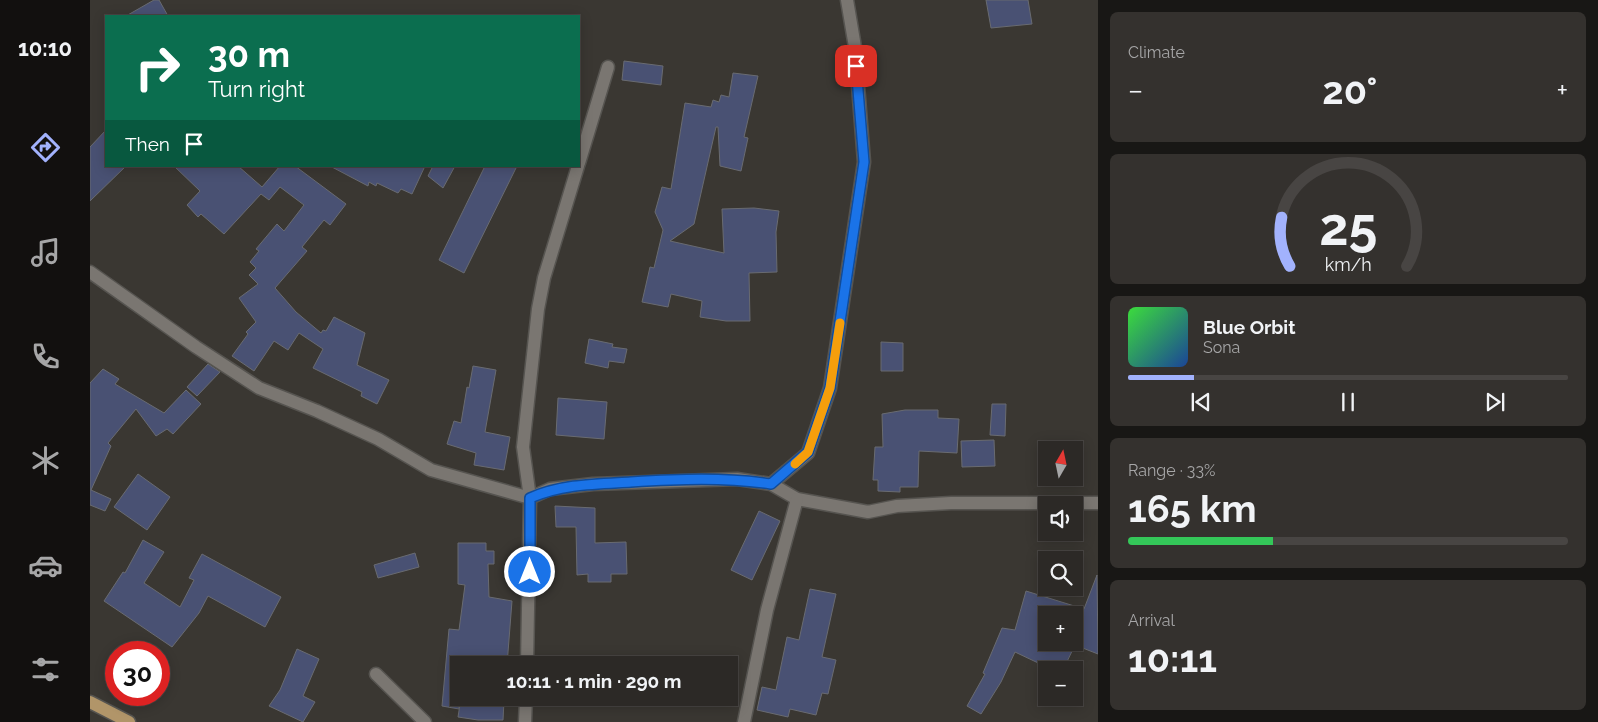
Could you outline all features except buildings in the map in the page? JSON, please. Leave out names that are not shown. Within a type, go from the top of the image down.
[{"type":"main road","points":[[90,702],[129,722]]},
{"type":"street","points":[[771,484],[808,452],[830,388],[864,162],[855,47],[847,0]]},
{"type":"street","points":[[580,158],[608,67]]},
{"type":"street","points":[[527,656],[530,498],[523,447],[538,310],[544,278],[577,167]]},
{"type":"street","points":[[90,272],[204,353],[258,388],[317,411],[378,439],[431,470],[530,498],[550,489],[593,484],[737,479],[771,484],[796,499],[868,512],[897,506],[951,502],[1098,503]]},
{"type":"street","points":[[744,722],[767,610],[796,499]]},
{"type":"street","points":[[376,674],[425,722]]},
{"type":"street","points":[[525,722],[526,706]]},
{"type":"slow traffic","points":[[795,464],[808,452],[830,388],[840,323]]},
{"type":"route","points":[[530,572],[530,498],[550,489],[593,484],[662,480],[737,479],[771,484],[808,452],[830,388],[864,162],[856,66]]}]
